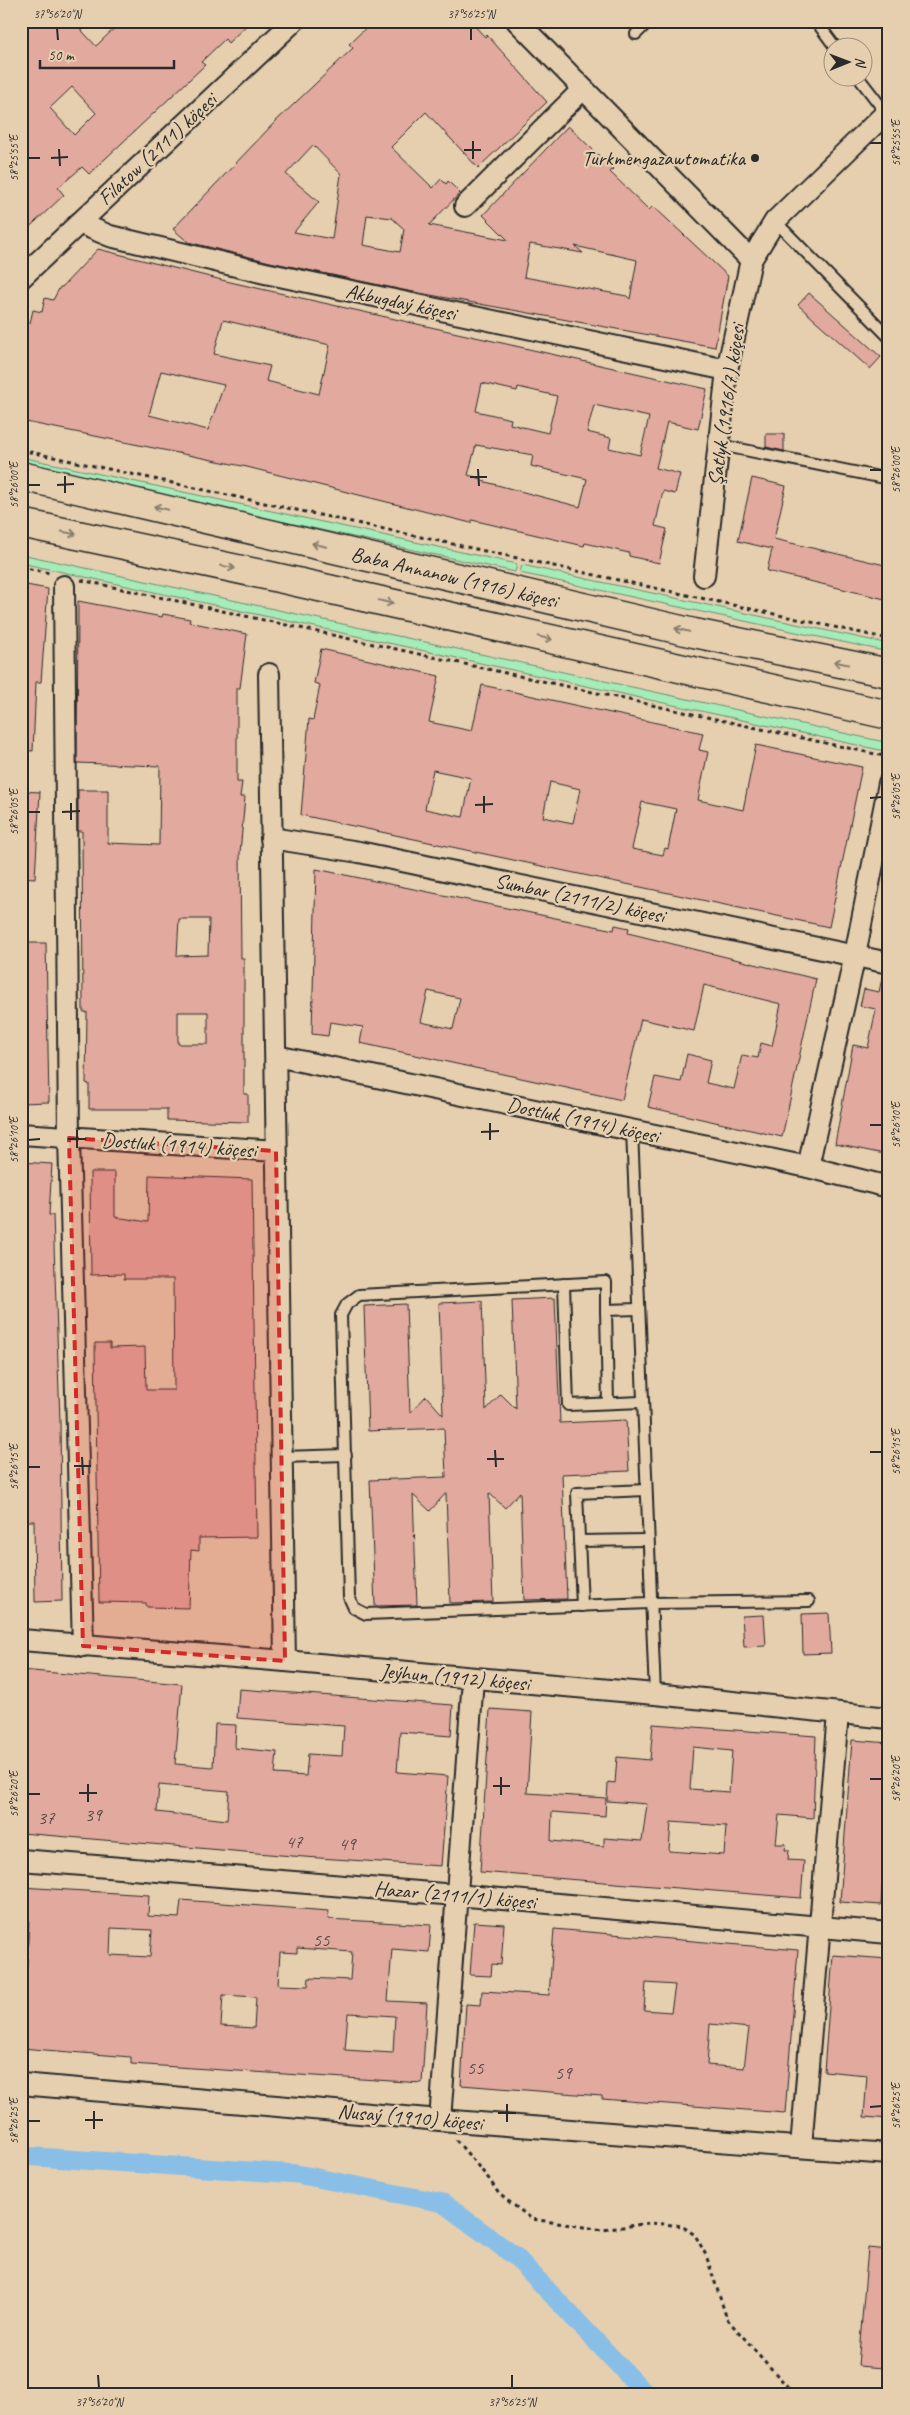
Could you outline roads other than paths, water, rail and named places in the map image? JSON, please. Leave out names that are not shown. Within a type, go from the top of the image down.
[{"type":"main road","name":"Baba Annanow (1916) köçesi","points":[[21,476],[694,633],[889,673]]},
{"type":"main road","name":"Baba Annanow (1916) köçesi","points":[[21,523],[270,576],[889,716]]},
{"type":"street","name":"Filatow (2111) köçesi","points":[[21,278],[294,21]]},
{"type":"street","points":[[517,21],[582,90],[751,260]]},
{"type":"street","points":[[465,206],[582,90]]},
{"type":"street","name":"Şatlyk (1916/7) köçesi","points":[[704,576],[727,370],[751,260],[775,221],[887,112]]},
{"type":"street","name":"Akbugdaý köçesi","points":[[79,223],[119,238],[256,271],[727,370]]},
{"type":"street","points":[[65,579],[69,1138],[83,1646]]},
{"type":"street","points":[[269,674],[285,1661]]},
{"type":"street","points":[[808,1167],[889,783]]},
{"type":"street","name":"Sumbar (2111/2) köçesi","points":[[271,838],[360,852],[889,963]]},
{"type":"street","name":"Dostluk (1914) köçesi","points":[[276,1056],[808,1167],[889,1187]]},
{"type":"street","name":"Dostluk (1914) köçesi","points":[[21,1134],[276,1151]]},
{"type":"street","name":"Jeýhun (1912) köçesi","points":[[21,1640],[655,1694],[889,1718]]},
{"type":"street","points":[[440,2120],[473,1679]]},
{"type":"street","points":[[801,2147],[838,1714]]},
{"type":"street","name":"Hazar (2111/1) köçesi","points":[[21,1860],[456,1895],[889,1933]]},
{"type":"street","name":"Nusaý (1910) köçesi","points":[[21,2084],[440,2120],[889,2154]]},
{"type":"lane","points":[[636,34],[649,21]]},
{"type":"lane","points":[[816,21],[829,38]]},
{"type":"lane","points":[[867,88],[887,112]]},
{"type":"lane","points":[[775,221],[889,337]]},
{"type":"lane","points":[[720,445],[889,479]]},
{"type":"lane","points":[[632,1130],[647,1540],[655,1694]]},
{"type":"lane","points":[[608,1403],[606,1282],[359,1295],[347,1304],[341,1315],[349,1596],[354,1608],[366,1614],[650,1603],[809,1601]]},
{"type":"lane","points":[[564,1284],[568,1405],[642,1402]]},
{"type":"lane","points":[[606,1310],[638,1309]]},
{"type":"lane","points":[[283,1457],[346,1456]]},
{"type":"lane","points":[[582,1606],[576,1493],[646,1490]]},
{"type":"lane","points":[[579,1541],[647,1540]]},
{"type":"waterway","points":[[21,2156],[297,2174],[443,2203],[516,2257],[646,2394]]},
{"type":"place","name":"Turkmengazawtomatika","points":[[755,158]]}]
